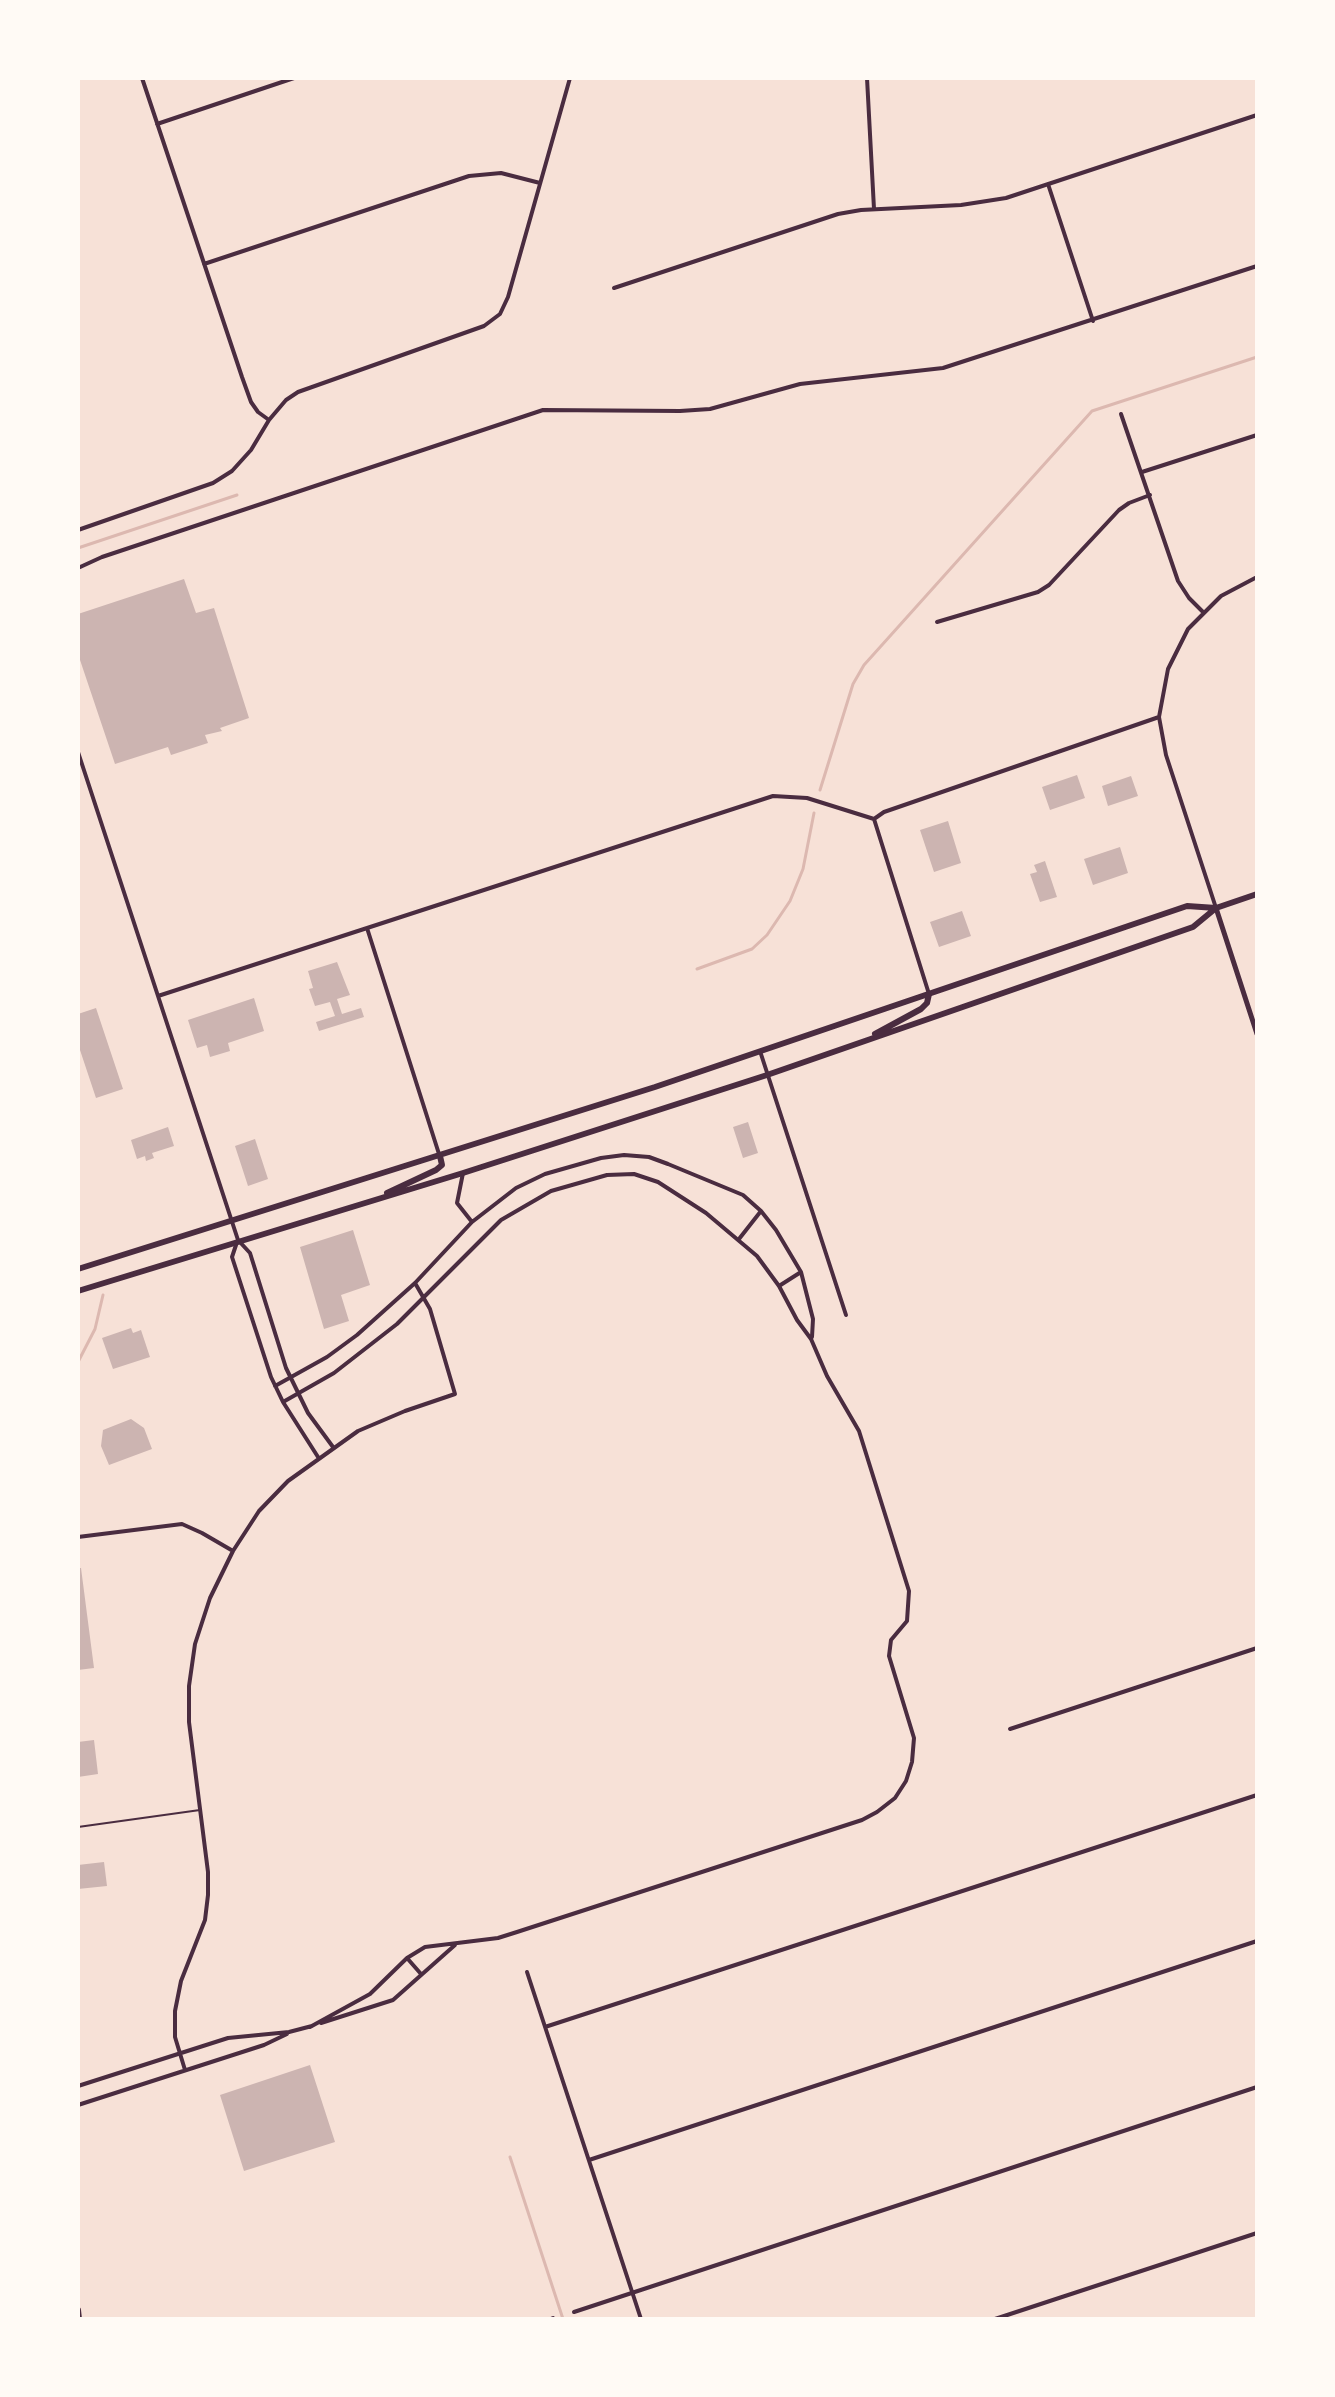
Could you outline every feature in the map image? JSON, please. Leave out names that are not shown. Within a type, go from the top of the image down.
[{"type":"main road","points":[[78,1291],[463,1173],[767,1075],[1193,927],[1216,908],[1257,894]]},
{"type":"main road","points":[[78,1269],[440,1156],[1187,906],[1216,908]]},
{"type":"main road","points":[[858,1043],[921,1009],[927,1003],[929,994]]},
{"type":"main road","points":[[369,1202],[436,1170],[442,1165],[440,1156]]},
{"type":"main road","points":[[78,2310],[79,2319]]},
{"type":"street","points":[[142,78],[251,402],[269,420]]},
{"type":"street","points":[[157,124],[294,78]]},
{"type":"street","points":[[78,530],[213,483],[232,471],[269,420],[286,400],[298,392],[484,326],[500,314],[508,297],[570,78]]},
{"type":"street","points":[[867,78],[874,209]]},
{"type":"street","points":[[614,288],[838,214],[983,202],[1048,184],[1257,115]]},
{"type":"street","points":[[204,264],[469,176],[501,173],[540,183]]},
{"type":"street","points":[[1048,184],[1093,321]]},
{"type":"street","points":[[78,568],[102,557],[543,410],[680,411],[721,407],[800,384],[943,368],[1257,266]]},
{"type":"street","points":[[1121,414],[1178,581],[1203,612]]},
{"type":"street","points":[[1142,472],[1257,435]]},
{"type":"street","points":[[937,622],[1038,592],[1049,585],[1119,510],[1150,495]]},
{"type":"street","points":[[1257,577],[1233,588],[1203,612],[1188,629],[1173,655],[1159,717],[1166,755],[1257,1034]]},
{"type":"street","points":[[874,819],[884,812],[1159,717]]},
{"type":"street","points":[[78,752],[238,1240],[250,1253],[290,1378],[333,1447]]},
{"type":"street","points":[[158,996],[773,796],[807,798],[874,819]]},
{"type":"street","points":[[874,819],[929,994]]},
{"type":"street","points":[[367,928],[440,1156]]},
{"type":"street","points":[[760,1051],[846,1315]]},
{"type":"street","points":[[275,1386],[327,1357],[357,1335],[415,1283],[472,1222],[516,1188],[545,1174],[601,1158],[624,1155],[649,1157],[668,1164],[743,1195],[761,1211],[801,1272],[813,1319],[811,1339]]},
{"type":"street","points":[[463,1173],[457,1203],[472,1222]]},
{"type":"street","points":[[283,1402],[366,1350],[425,1298],[483,1235],[501,1220],[551,1191],[607,1175],[634,1174],[658,1182],[687,1198],[757,1256],[779,1286],[811,1339],[827,1376],[859,1431],[908,1583],[907,1621],[891,1640],[889,1656],[914,1738],[912,1762],[906,1781],[895,1798],[862,1820],[517,1932],[425,1947],[407,1958],[370,1994],[310,2027]]},
{"type":"street","points":[[739,1239],[761,1211]]},
{"type":"street","points":[[238,1240],[232,1257],[275,1386],[318,1457]]},
{"type":"street","points":[[779,1286],[801,1272]]},
{"type":"street","points":[[185,2070],[175,2037],[175,2011],[181,1981],[205,1920],[208,1895],[189,1722],[189,1686],[195,1644],[210,1598],[233,1551],[259,1511],[288,1481],[358,1431],[455,1394],[425,1298],[415,1283]]},
{"type":"street","points":[[78,1537],[182,1524],[233,1551]]},
{"type":"street","points":[[1010,1729],[1257,1648]]},
{"type":"street","points":[[545,2027],[1257,1795]]},
{"type":"street","points":[[589,2160],[1257,1941]]},
{"type":"street","points":[[78,2086],[228,2038],[289,2032],[393,2000],[457,1943]]},
{"type":"street","points":[[407,1958],[421,1974]]},
{"type":"street","points":[[527,1972],[641,2319]]},
{"type":"street","points":[[78,2105],[264,2045],[289,2032]]},
{"type":"street","points":[[574,2312],[1257,2087]]},
{"type":"street","points":[[995,2319],[1257,2233]]},
{"type":"lane","points":[[78,1827],[200,1810]]},
{"type":"building","points":[[184,579],[196,613],[214,608],[249,718],[205,735],[208,743],[171,755],[168,747],[115,764],[78,654],[78,614]]},
{"type":"building","points":[[1077,775],[1085,798],[1050,810],[1042,787]]},
{"type":"building","points":[[1131,776],[1138,796],[1108,806],[1102,786]]},
{"type":"building","points":[[948,821],[961,863],[934,872],[920,830]]},
{"type":"building","points":[[1120,847],[1128,873],[1093,885],[1084,859]]},
{"type":"building","points":[[1045,861],[1057,897],[1040,902],[1030,874],[1037,872],[1034,865]]},
{"type":"building","points":[[962,911],[971,936],[939,947],[930,922]]},
{"type":"building","points":[[337,962],[350,995],[337,999],[342,1014],[361,1008],[364,1017],[319,1031],[316,1022],[335,1016],[330,1002],[315,1006],[309,989],[313,988],[308,971]]},
{"type":"building","points":[[254,998],[264,1031],[228,1043],[230,1051],[210,1057],[207,1045],[197,1048],[188,1020]]},
{"type":"building","points":[[96,1008],[123,1089],[96,1098],[78,1044],[78,1014]]},
{"type":"building","points":[[748,1122],[758,1153],[743,1158],[733,1127]]},
{"type":"building","points":[[168,1127],[174,1146],[152,1153],[154,1158],[146,1161],[145,1156],[137,1159],[131,1140]]},
{"type":"building","points":[[255,1139],[268,1179],[248,1186],[235,1146]]},
{"type":"building","points":[[353,1230],[370,1285],[341,1295],[349,1321],[324,1329],[300,1247]]},
{"type":"building","points":[[131,1328],[133,1333],[141,1330],[150,1357],[113,1369],[102,1338]]},
{"type":"building","points":[[131,1419],[144,1428],[152,1449],[109,1465],[101,1446],[103,1430]]},
{"type":"building","points":[[78,1568],[81,1568],[94,1668],[78,1670]]},
{"type":"building","points":[[94,1740],[98,1774],[78,1777],[78,1742]]},
{"type":"building","points":[[104,1862],[107,1886],[78,1889],[78,1865]]},
{"type":"building","points":[[310,2065],[335,2142],[244,2171],[220,2095]]},
{"type":"waterway","points":[[820,790],[853,684],[864,665],[1092,411],[1257,357]]},
{"type":"waterway","points":[[78,548],[237,495]]},
{"type":"waterway","points":[[697,969],[752,949],[767,935],[790,901],[803,869],[814,813]]},
{"type":"waterway","points":[[78,1362],[95,1329],[103,1295]]},
{"type":"waterway","points":[[510,2157],[563,2319]]}]
